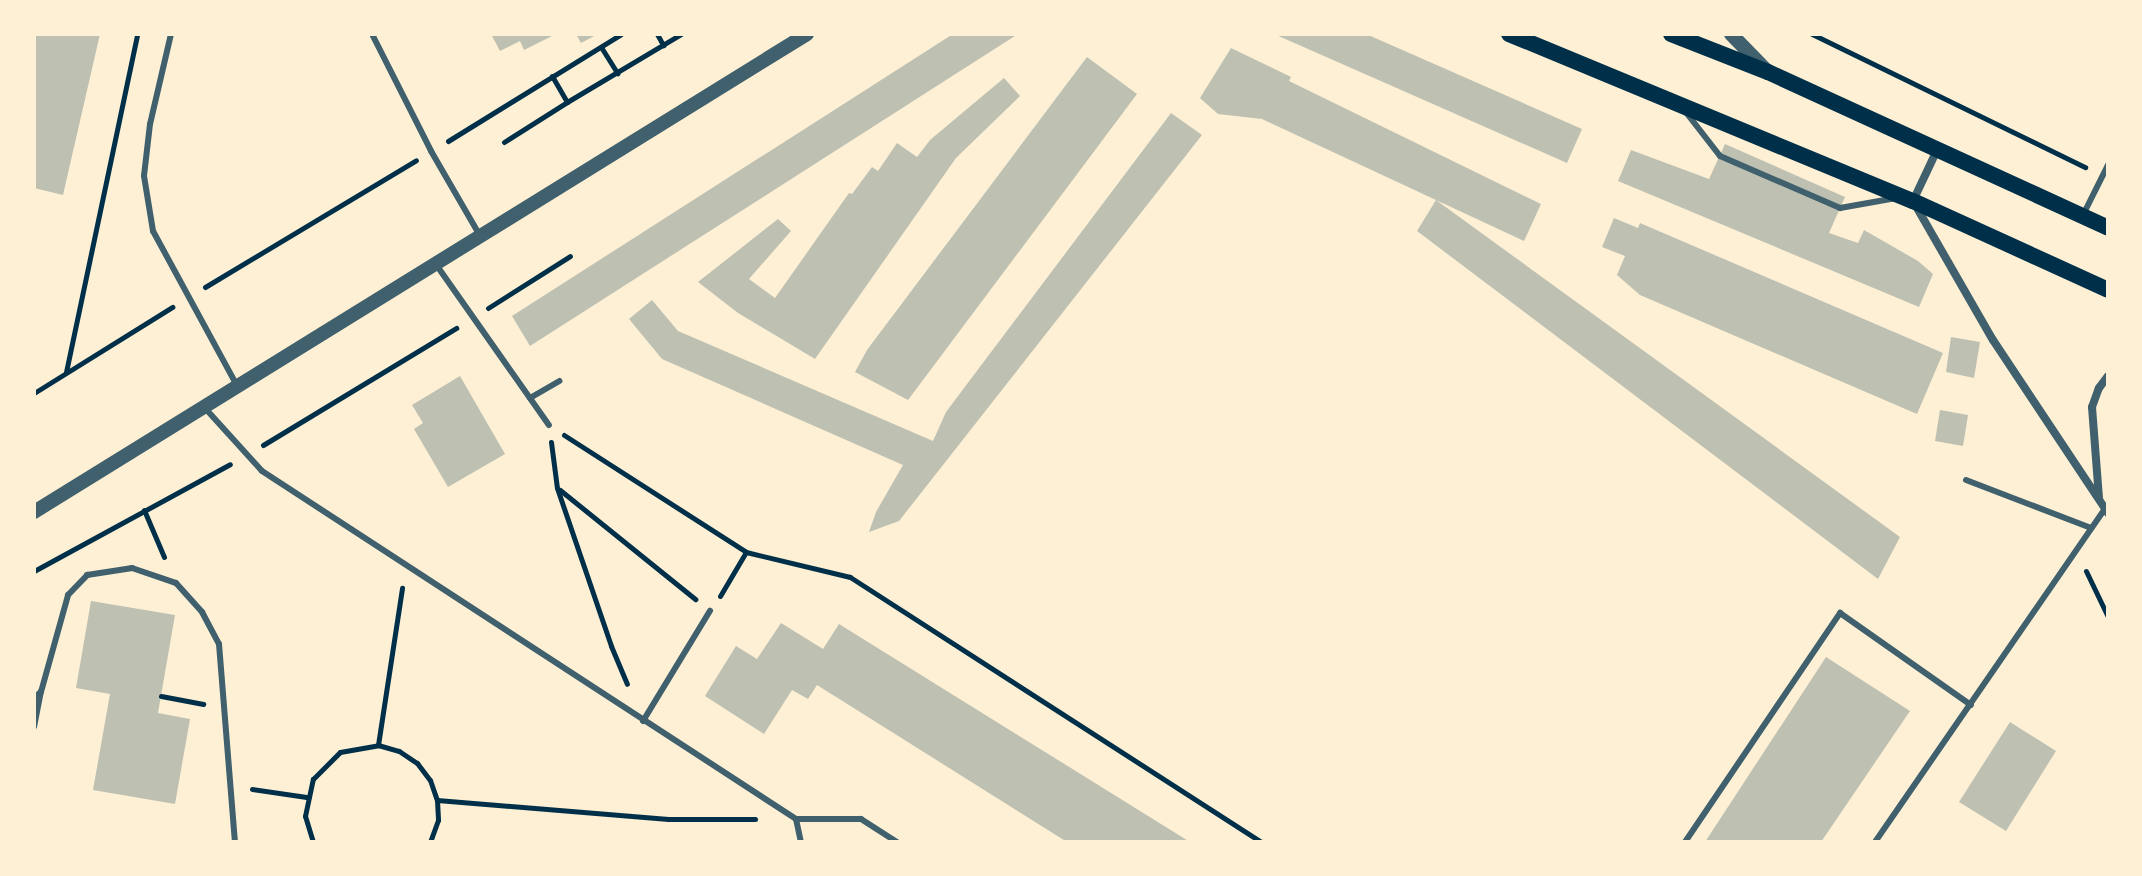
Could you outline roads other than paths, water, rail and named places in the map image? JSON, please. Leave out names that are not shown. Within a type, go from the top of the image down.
[{"type":"main road","points":[[1509,34],[1908,199],[2108,290]]},
{"type":"main road","points":[[1671,34],[1768,72],[2108,228]]},
{"type":"street","points":[[34,512],[807,34]]},
{"type":"street","points":[[1731,34],[1768,72]]},
{"type":"street","points":[[1937,150],[1908,199],[1993,340],[2106,511]]},
{"type":"street","points":[[2099,499],[2092,407],[2099,388],[2108,376]]},
{"type":"lane","points":[[171,34],[150,124],[144,176],[153,231],[237,386]]},
{"type":"lane","points":[[372,34],[431,151],[480,236]]},
{"type":"lane","points":[[1677,101],[1720,156],[1840,208],[1908,199]]},
{"type":"lane","points":[[2083,217],[2108,165]]},
{"type":"lane","points":[[435,263],[549,425]]},
{"type":"lane","points":[[530,398],[559,381]]},
{"type":"lane","points":[[204,407],[262,471],[796,819],[861,819],[897,842]]},
{"type":"lane","points":[[1966,480],[2091,528]]},
{"type":"lane","points":[[1875,842],[2091,528],[2106,511]]},
{"type":"lane","points":[[34,727],[68,595],[87,575],[132,568],[176,583],[202,612],[219,644],[233,786],[235,842]]},
{"type":"lane","points":[[643,721],[710,611]]},
{"type":"lane","points":[[1685,842],[1840,613],[1971,705]]},
{"type":"lane","points":[[34,698],[41,692]]},
{"type":"lane","points":[[796,819],[801,842]]}]
